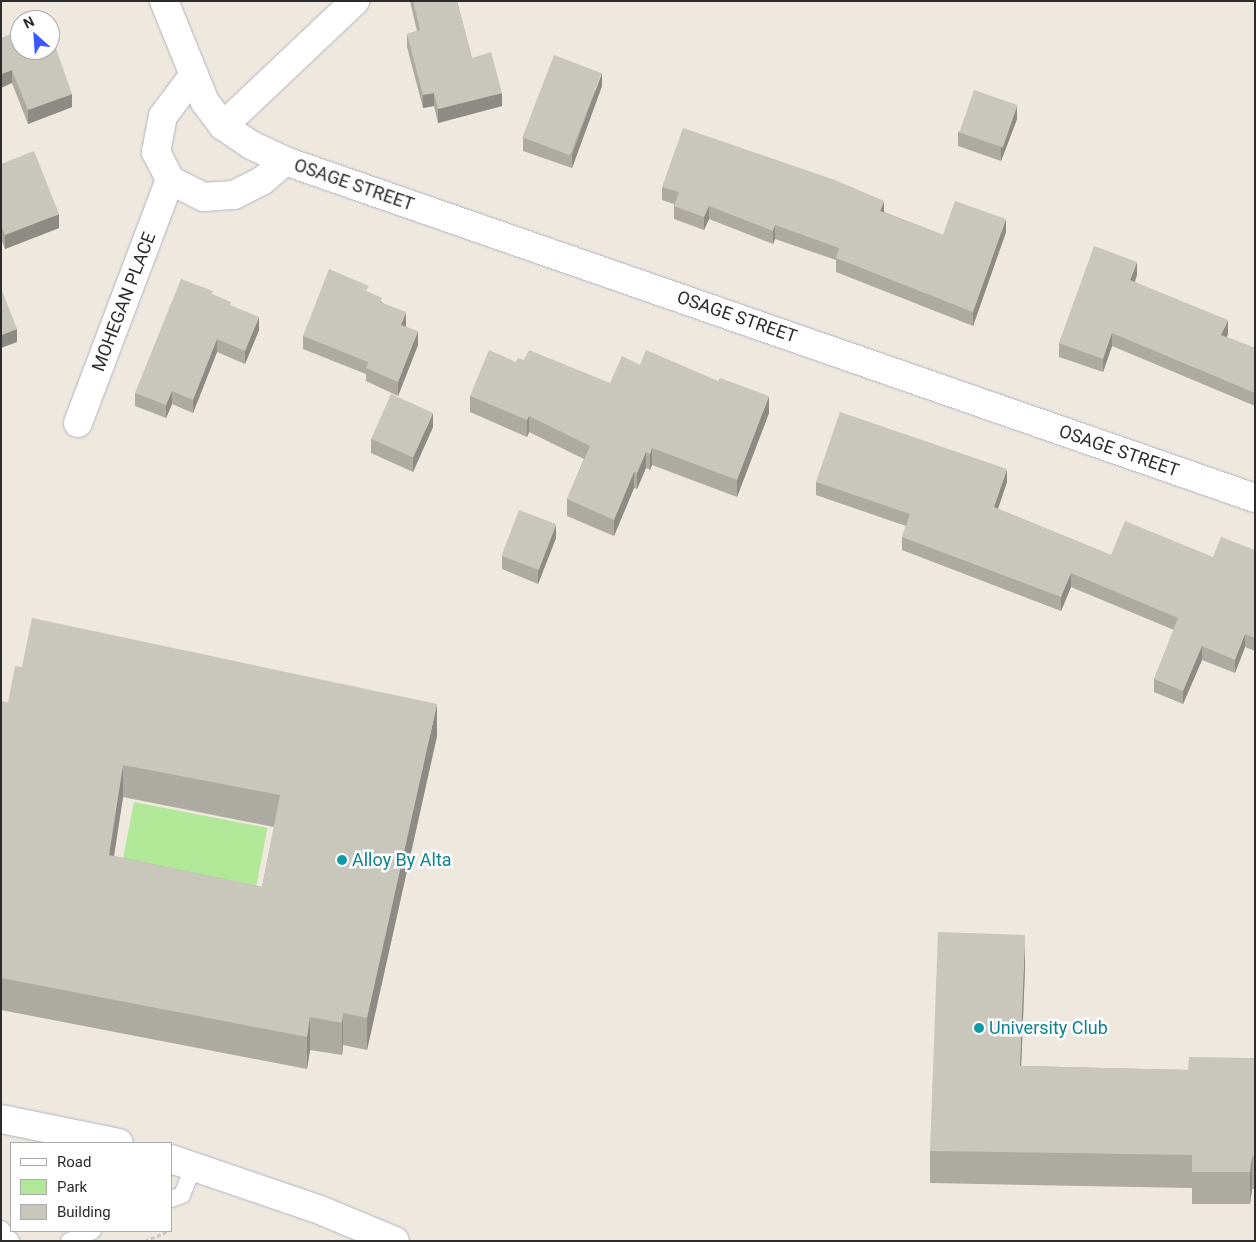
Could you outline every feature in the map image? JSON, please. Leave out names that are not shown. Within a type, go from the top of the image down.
[{"type":"street","name":"OSAGE STREET","points":[[164,1],[205,102],[223,126],[251,145],[285,161],[1255,498]]},
{"type":"street","points":[[223,126],[355,1]]},
{"type":"street","points":[[194,75],[163,116],[156,152],[170,180],[204,197],[234,195],[262,181],[285,161]]},
{"type":"street","name":"MOHEGAN PLACE","points":[[78,423],[170,180]]},
{"type":"street","points":[[1,1119],[114,1142]]},
{"type":"street","points":[[182,1162],[320,1210],[395,1241]]},
{"type":"lane","points":[[172,1199],[182,1194],[182,1162]]},
{"type":"lane","points":[[1,1229],[12,1241]]},
{"type":"lane","points":[[69,1241],[92,1232]]},
{"type":"path","points":[[145,1241],[168,1232]]},
{"type":"green space","points":[[134,802],[268,828],[251,914],[117,888]]},
{"type":"building","points":[[413,1],[457,1],[472,58],[491,52],[502,93],[438,109],[434,93],[423,95],[407,34],[420,30]]},
{"type":"building","points":[[10,34],[10,60],[60,60],[72,94],[28,110],[12,70],[1,74],[1,38]]},
{"type":"building","points":[[554,55],[602,73],[570,155],[522,137]]},
{"type":"building","points":[[974,90],[1017,105],[1003,148],[959,133]]},
{"type":"building","points":[[683,128],[835,180],[884,201],[880,211],[943,235],[955,201],[1006,219],[973,312],[836,258],[839,248],[775,225],[773,231],[709,206],[704,217],[674,206],[679,192],[662,187]]},
{"type":"building","points":[[34,151],[59,214],[5,235],[1,225],[1,164]]},
{"type":"building","points":[[1094,246],[1137,262],[1130,280],[1228,320],[1221,335],[1255,348],[1255,393],[1112,333],[1103,359],[1059,343]]},
{"type":"building","points":[[329,269],[369,286],[366,291],[382,298],[380,302],[406,312],[401,325],[418,331],[398,382],[366,368],[368,362],[303,336]]},
{"type":"building","points":[[181,279],[213,291],[212,294],[231,302],[230,305],[259,317],[245,351],[217,339],[193,400],[172,391],[166,405],[135,393]]},
{"type":"building","points":[[1,288],[17,329],[1,335]]},
{"type":"building","points":[[489,350],[516,362],[518,358],[524,360],[529,350],[610,383],[622,356],[640,365],[646,350],[718,381],[720,378],[769,396],[737,480],[652,448],[650,454],[646,452],[637,473],[634,472],[614,520],[567,499],[590,446],[529,416],[527,420],[470,396]]},
{"type":"building","points":[[391,394],[433,413],[413,457],[371,439]]},
{"type":"building","points":[[840,412],[1007,469],[994,507],[1111,555],[1125,521],[1213,557],[1221,537],[1255,550],[1255,638],[1245,634],[1235,660],[1202,646],[1183,691],[1154,679],[1178,618],[1071,573],[1061,597],[902,537],[910,514],[816,482]]},
{"type":"building","points":[[519,510],[556,524],[539,570],[501,556]]},
{"type":"building","name":"Alloy By Alta","points":[[32,618],[437,704],[367,1018],[343,1013],[342,1023],[310,1017],[307,1037],[1,978],[1,701],[8,703],[15,666],[22,667]],"holes":[[[123,765],[280,795],[262,887],[109,855]]]},
{"type":"building","name":"University Club","points":[[938,932],[1025,935],[1020,1066],[1188,1070],[1189,1057],[1255,1058],[1255,1156],[1252,1156],[1250,1172],[1192,1172],[1192,1155],[930,1151]]},
{"type":"place","name":"Alloy By Alta","points":[[342,860]]},
{"type":"place","name":"University Club","points":[[979,1028]]}]
